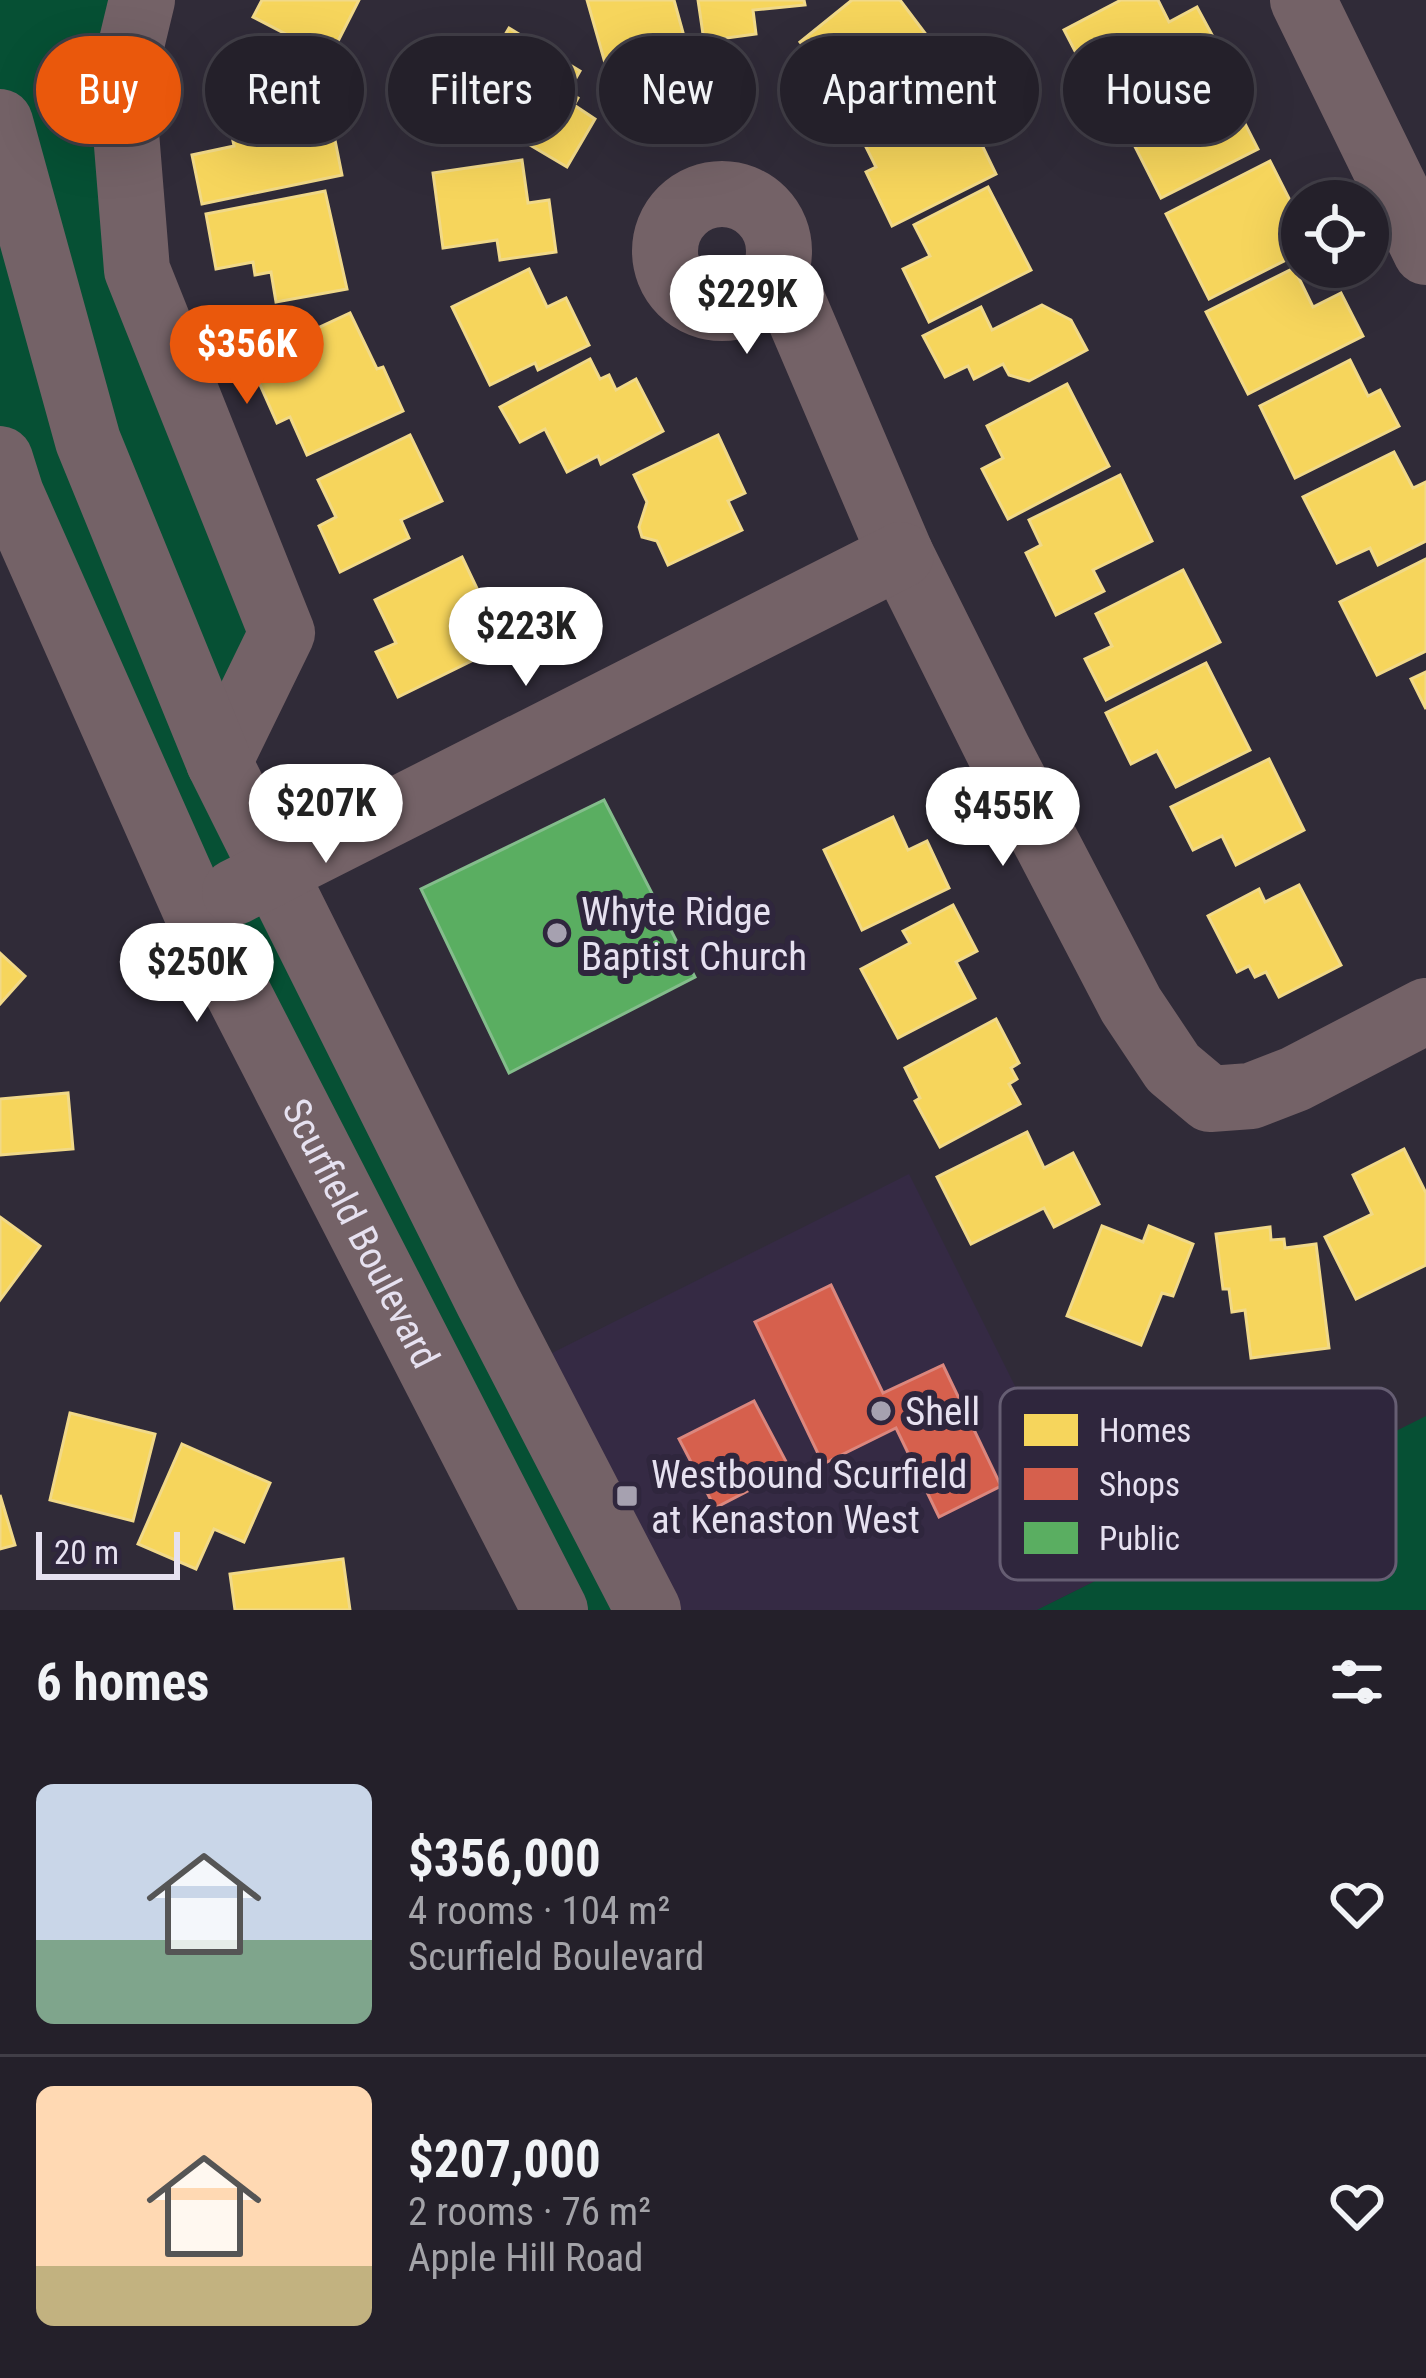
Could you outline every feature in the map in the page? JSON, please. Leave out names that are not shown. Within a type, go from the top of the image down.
[{"type":"street","points":[[142,0],[122,83],[137,270],[282,633],[219,762]]},
{"type":"street","points":[[1304,0],[1426,252]]},
{"type":"street","points":[[0,122],[88,441],[219,762],[648,1610]]},
{"type":"street","points":[[773,278],[793,302],[901,555],[1131,1005],[1173,1068],[1210,1099],[1252,1096],[1295,1079],[1426,1010]]},
{"type":"street","name":"Scurfield Boulevard","points":[[0,460],[196,911],[554,1610]]},
{"type":"street","points":[[196,911],[901,555]]},
{"type":"shaded area","points":[[909,1174],[1016,1388],[1000,1388],[1000,1580],[1097,1580],[1037,1610],[648,1610],[524,1367]]},
{"type":"green space","points":[[0,0],[142,0],[141,36],[36,36],[36,144],[139,144],[137,270],[282,633],[219,763],[648,1610],[554,1610],[0,459]]},
{"type":"green space","points":[[1426,1416],[1426,1610],[1037,1610],[1097,1580],[1396,1580],[1396,1431]]},
{"type":"building: Homes","points":[[262,0],[359,0],[341,36],[290,36],[253,17]]},
{"type":"building: Homes","points":[[587,0],[674,0],[684,36],[599,36],[599,42]]},
{"type":"building: Homes","points":[[698,0],[804,0],[805,5],[753,10],[756,34],[703,36]]},
{"type":"building: Homes","points":[[852,0],[900,0],[927,36],[807,36]]},
{"type":"building: Homes","points":[[1121,0],[1158,0],[1169,22],[1197,7],[1213,36],[1067,36],[1064,30]]},
{"type":"building: Homes","points":[[575,106],[595,119],[567,167],[528,144],[575,144]]},
{"type":"building: Homes","points":[[1254,141],[1258,149],[1161,198],[1134,144]]},
{"type":"building: Homes","points":[[336,144],[342,175],[202,204],[192,155],[234,146]]},
{"type":"building: Homes","points":[[864,144],[981,144],[996,174],[892,226],[866,172],[876,167]]},
{"type":"building: Homes","points":[[522,160],[528,203],[549,200],[556,252],[500,260],[497,240],[443,248],[433,173]]},
{"type":"building: Homes","points":[[1270,161],[1281,183],[1281,263],[1209,299],[1166,214]]},
{"type":"building: Homes","points":[[988,187],[1031,270],[929,322],[903,269],[930,256],[914,225]]},
{"type":"building: Homes","points":[[325,191],[347,289],[276,302],[271,272],[255,275],[253,262],[216,269],[206,214]]},
{"type":"building: Homes","points":[[529,269],[547,307],[566,298],[589,345],[538,370],[535,363],[490,385],[452,307]]},
{"type":"building: Homes","points":[[1281,274],[1281,288],[1304,288],[1313,307],[1341,293],[1363,336],[1248,394],[1206,312]]},
{"type":"building: Homes","points":[[1042,305],[1071,320],[1087,350],[1029,381],[1009,375],[1003,364],[974,379],[968,366],[945,377],[923,336],[981,307],[992,330]]},
{"type":"building: Homes","points":[[350,313],[403,411],[307,455],[290,417],[277,423],[249,360]]},
{"type":"building: Homes","points":[[590,359],[600,379],[609,375],[616,390],[636,379],[663,431],[601,464],[598,456],[567,472],[545,429],[520,442],[500,407]]},
{"type":"building: Homes","points":[[1350,360],[1368,396],[1380,390],[1399,426],[1295,478],[1260,406]]},
{"type":"building: Homes","points":[[1067,384],[1109,466],[1008,519],[982,469],[1003,458],[987,426]]},
{"type":"building: Homes","points":[[410,435],[442,501],[401,520],[409,538],[340,572],[319,526],[336,517],[318,480]]},
{"type":"building: Homes","points":[[718,435],[745,493],[728,501],[742,530],[668,565],[657,541],[642,537],[639,527],[647,502],[634,475]]},
{"type":"building: Homes","points":[[1394,452],[1413,488],[1426,482],[1426,541],[1378,565],[1370,548],[1337,563],[1303,497]]},
{"type":"building: Homes","points":[[1120,475],[1152,541],[1093,570],[1104,591],[1056,615],[1026,553],[1041,545],[1029,520]]},
{"type":"building: Homes","points":[[462,557],[504,645],[398,697],[376,652],[396,643],[375,600]]},
{"type":"building: Homes","points":[[1426,559],[1426,651],[1377,675],[1340,602]]},
{"type":"building: Homes","points":[[1183,570],[1220,642],[1106,700],[1085,659],[1112,646],[1096,614]]},
{"type":"building: Homes","points":[[1206,663],[1250,750],[1176,787],[1157,751],[1131,764],[1106,713]]},
{"type":"building: Homes","points":[[1426,672],[1426,709],[1411,679]]},
{"type":"building: Homes","points":[[1269,759],[1304,830],[1236,865],[1222,836],[1193,850],[1171,807]]},
{"type":"building: Homes","points":[[893,817],[908,850],[927,841],[949,888],[862,930],[824,850]]},
{"type":"building: Homes","points":[[1299,885],[1341,965],[1279,997],[1266,972],[1255,977],[1249,966],[1237,972],[1208,916],[1259,889],[1265,902]]},
{"type":"building: Homes","points":[[953,905],[977,951],[956,962],[975,998],[898,1038],[861,969],[910,943],[903,931]]},
{"type":"building: Homes","points":[[0,953],[25,976],[0,1004]]},
{"type":"building: Homes","points":[[996,1019],[1019,1063],[1011,1068],[1017,1079],[1009,1084],[1020,1104],[940,1147],[915,1101],[920,1098],[905,1068]]},
{"type":"building: Homes","points":[[68,1093],[73,1149],[0,1155],[0,1099]]},
{"type":"building: Homes","points":[[1027,1132],[1044,1168],[1073,1153],[1099,1204],[1054,1227],[1044,1208],[971,1244],[937,1177]]},
{"type":"building: Homes","points":[[1404,1149],[1426,1193],[1426,1265],[1356,1299],[1325,1237],[1372,1214],[1353,1175]]},
{"type":"building: Homes","points":[[0,1217],[40,1246],[0,1300]]},
{"type":"building: Homes","points":[[1102,1226],[1143,1242],[1149,1226],[1193,1244],[1173,1296],[1162,1293],[1141,1345],[1067,1316]]},
{"type":"building: Homes","points":[[1270,1227],[1271,1240],[1284,1239],[1285,1248],[1316,1244],[1329,1348],[1251,1358],[1245,1310],[1232,1312],[1229,1289],[1223,1289],[1216,1234]]},
{"type":"building: Homes","points":[[70,1413],[155,1434],[133,1521],[50,1500]]},
{"type":"building: Homes","points":[[182,1444],[270,1483],[244,1542],[214,1529],[196,1569],[138,1544]]},
{"type":"building: Homes","points":[[0,1495],[15,1545],[0,1549]]},
{"type":"building: Homes","points":[[343,1559],[350,1610],[235,1610],[230,1574]]},
{"type":"building: Shops","name":"Shell","points":[[831,1285],[883,1393],[943,1365],[1000,1486],[939,1517],[896,1428],[823,1464],[755,1322]]},
{"type":"building: Shops","points":[[754,1401],[790,1469],[715,1508],[679,1439]]},
{"type":"building: Public","name":"Whyte Ridge Baptist Church","points":[[604,800],[695,977],[509,1073],[421,889]]},
{"type":"place","name":"Whyte Ridge Baptist Church","points":[[557,933]]},
{"type":"place","name":"Shell","points":[[881,1411]]},
{"type":"place","name":"Westbound Scurfield at Kenaston West","points":[[627,1496]]}]
